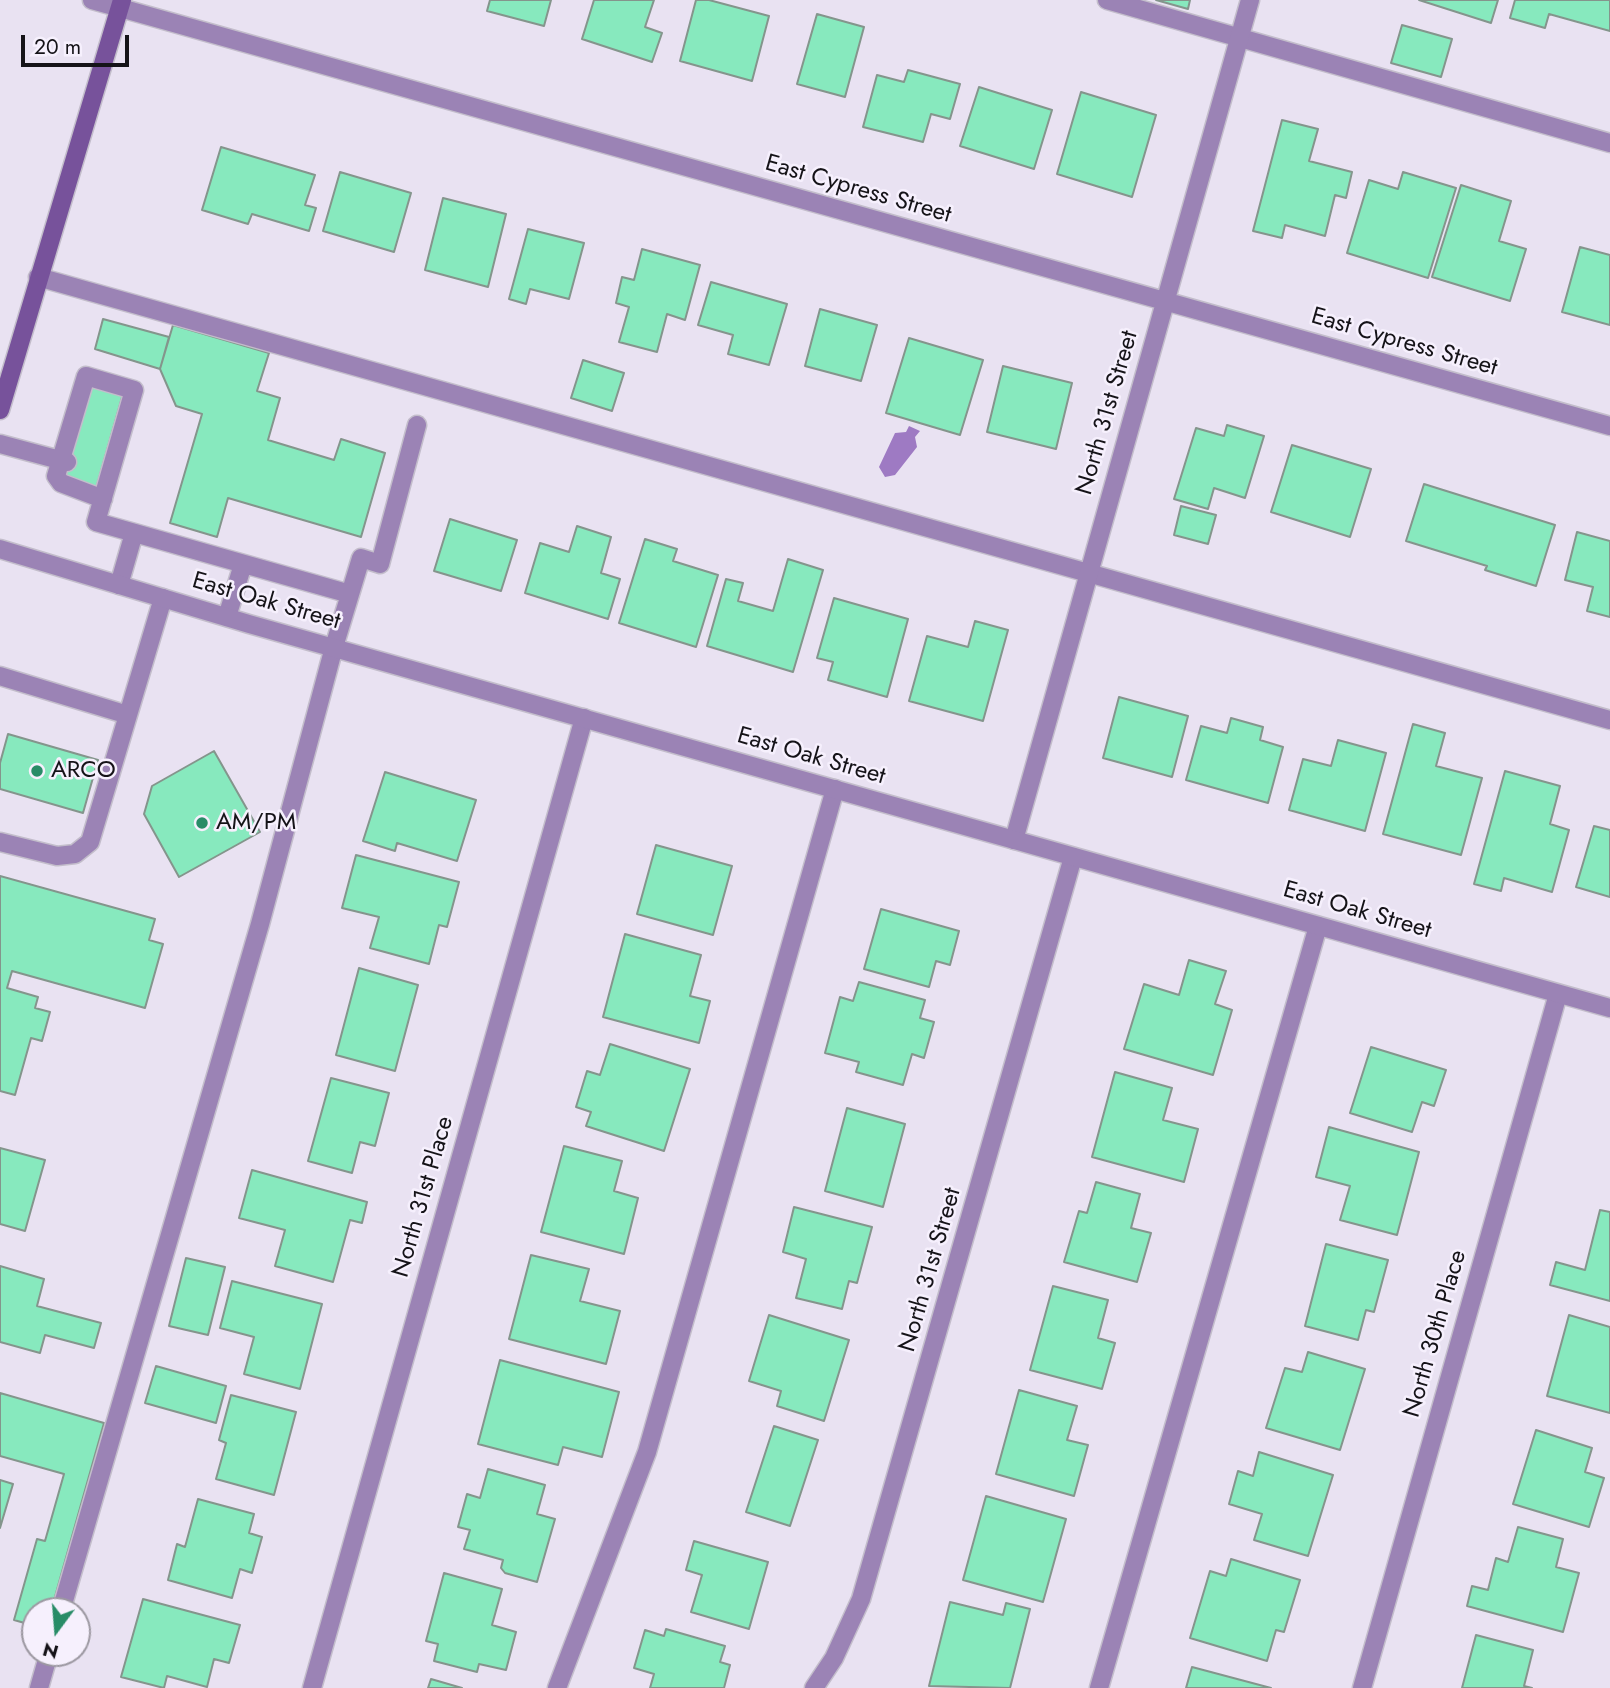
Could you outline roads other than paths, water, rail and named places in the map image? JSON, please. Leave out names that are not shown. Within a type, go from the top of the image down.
[{"type":"main road","points":[[0,410],[121,4]]},
{"type":"street","name":"East Cypress Street","points":[[92,0],[121,4],[1610,426]]},
{"type":"street","points":[[1107,0],[1610,144]]},
{"type":"street","name":"North 31st Street","points":[[1014,840],[1250,0]]},
{"type":"street","points":[[38,277],[1610,720]]},
{"type":"street","points":[[103,499],[61,483],[56,476],[64,461],[75,401],[86,376],[134,390],[122,414],[106,473],[103,499],[96,522],[350,594]]},
{"type":"street","points":[[65,1597],[260,924],[350,594],[361,558],[380,564],[417,425]]},
{"type":"street","points":[[0,443],[64,461]]},
{"type":"street","points":[[119,585],[134,533]]},
{"type":"street","name":"East Oak Street","points":[[0,549],[334,648],[1610,1008]]},
{"type":"street","points":[[227,617],[243,564]]},
{"type":"street","points":[[0,842],[57,856],[75,854],[90,842],[163,598]]},
{"type":"street","points":[[0,677],[128,715]]},
{"type":"street","name":"North 31st Place","points":[[312,1688],[584,718]]},
{"type":"street","points":[[557,1688],[647,1452],[835,789]]},
{"type":"street","name":"North 31st Street","points":[[814,1688],[834,1658],[861,1599],[1073,857]]},
{"type":"street","points":[[1099,1688],[1318,926]]},
{"type":"street","name":"North 30th Place","points":[[1362,1688],[1558,994]]},
{"type":"street","points":[[39,1688],[45,1667]]},
{"type":"place","name":"ARCO","points":[[37,771]]},
{"type":"place","name":"AM/PM","points":[[202,823]]}]
